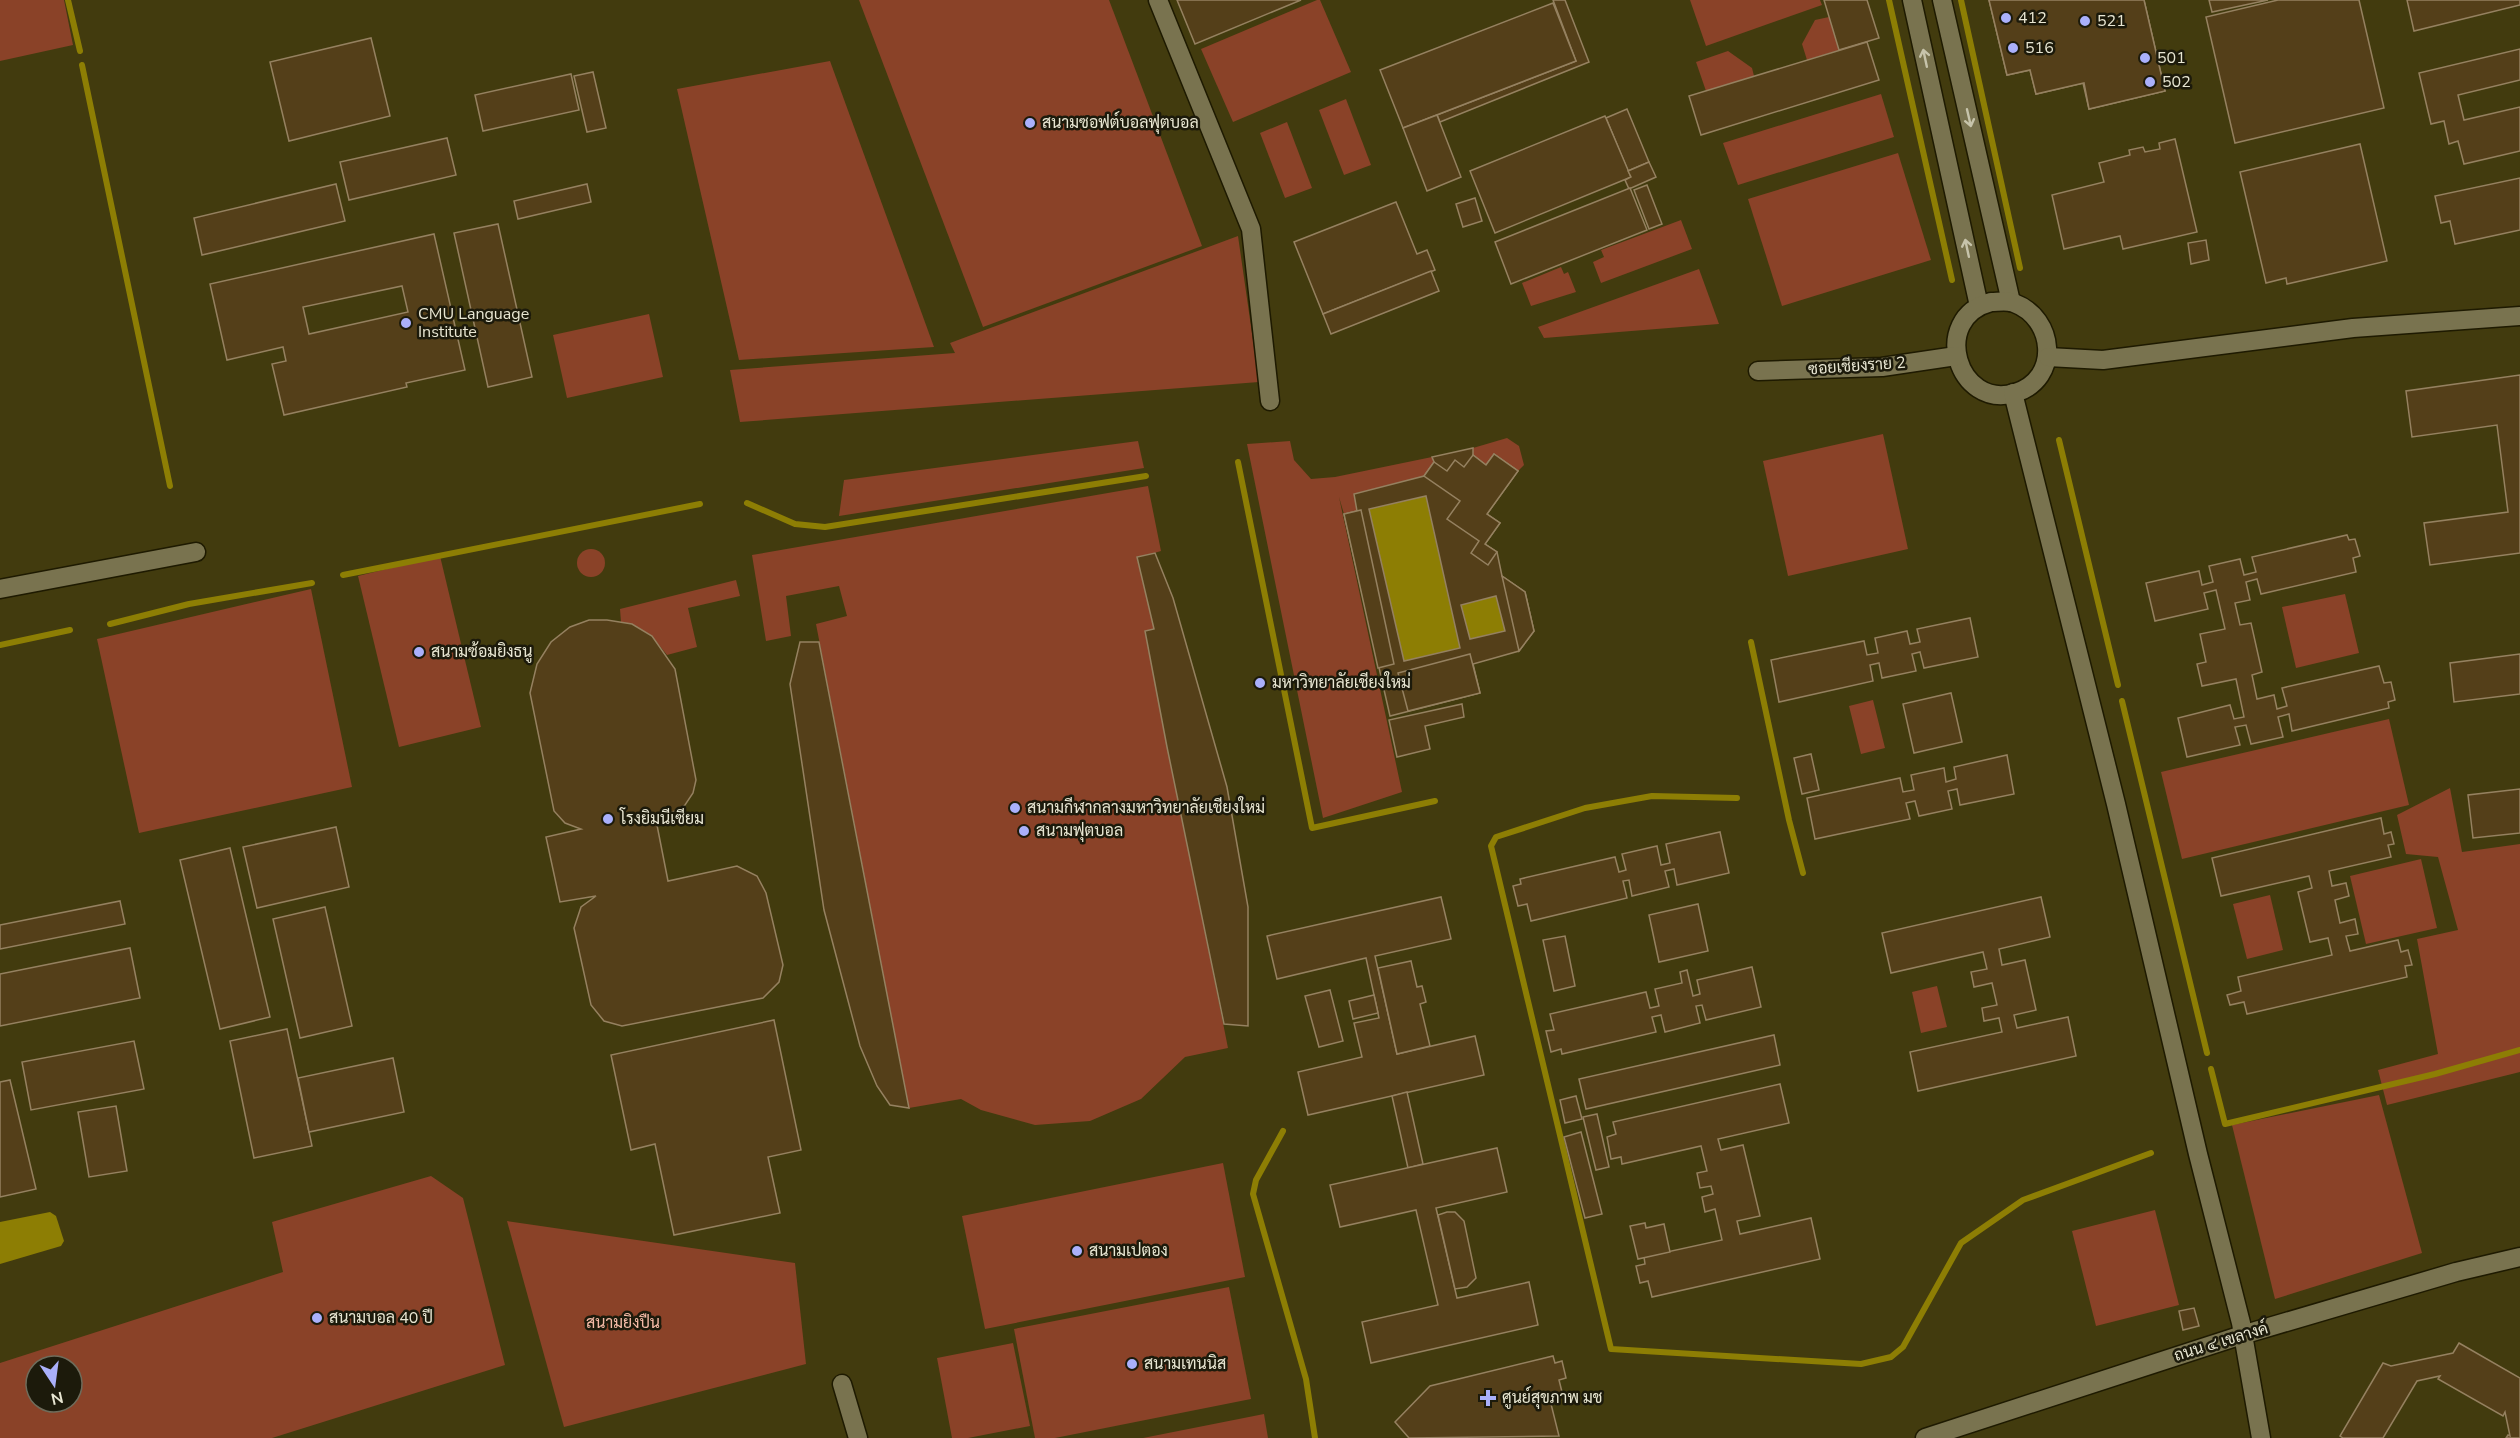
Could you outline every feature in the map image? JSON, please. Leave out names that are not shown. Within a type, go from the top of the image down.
[{"type":"street","points":[[1158,0],[1251,229],[1270,400]]},
{"type":"street","points":[[1912,0],[1978,306]]},
{"type":"street","points":[[1942,0],[2011,302]]},
{"type":"street","points":[[2011,302],[2031,311],[2046,332],[2048,357],[2043,370],[2034,381],[2013,393],[1995,393],[1981,389],[1965,375],[1956,356],[1956,338],[1963,321],[1978,306],[2011,302]]},
{"type":"street","points":[[2048,357],[2103,360],[2354,328],[2520,316]]},
{"type":"street","name":"ซอยเชียงราย 2","points":[[1758,371],[1882,367],[1956,356]]},
{"type":"street","points":[[2013,393],[2116,804],[2198,1154],[2241,1323],[2261,1438]]},
{"type":"street","points":[[0,589],[193,552],[178,560],[0,595]]},
{"type":"street","name":"ถนน ๔ เขลางค์","points":[[1924,1438],[2242,1335],[2456,1272],[2520,1257]]},
{"type":"street","points":[[842,1384],[858,1438]]},
{"type":"shaded area","name":"มหาวิทยาลัยเชียงใหม่","points":[[0,0],[2520,0],[2520,1438],[0,1438]]},
{"type":"shaded area","points":[[1426,496],[1460,648],[1404,661],[1369,509]]},
{"type":"shaded area","points":[[1496,596],[1505,631],[1470,639],[1461,605]]},
{"type":"shaded area","points":[[50,1212],[56,1216],[64,1241],[61,1246],[0,1264],[0,1222]]},
{"type":"green space","points":[[0,0],[64,0],[73,45],[0,61]]},
{"type":"green space","name":"สนามซอฟต์บอลฟุตบอล","points":[[859,0],[1109,0],[1202,246],[983,327]]},
{"type":"green space","points":[[1320,0],[1351,72],[1233,122],[1201,49]]},
{"type":"green space","points":[[1690,0],[1820,0],[1822,5],[1706,46]]},
{"type":"green space","points":[[1829,17],[1839,50],[1807,60],[1802,44],[1815,20]]},
{"type":"green space","points":[[1728,51],[1752,68],[1754,76],[1706,91],[1696,62]]},
{"type":"green space","points":[[830,61],[934,347],[739,360],[677,89]]},
{"type":"green space","points":[[1881,94],[1894,137],[1738,185],[1723,143]]},
{"type":"green space","points":[[1346,99],[1371,165],[1344,175],[1319,110]]},
{"type":"green space","points":[[1287,122],[1312,188],[1285,198],[1260,133]]},
{"type":"green space","points":[[1898,153],[1931,260],[1782,306],[1748,199]]},
{"type":"green space","points":[[1681,220],[1692,249],[1601,283],[1593,262],[1604,257],[1601,250]]},
{"type":"green space","points":[[1238,236],[1259,382],[740,422],[730,370],[955,353],[950,343]]},
{"type":"green space","points":[[1561,267],[1564,274],[1568,272],[1576,292],[1531,306],[1522,283]]},
{"type":"green space","points":[[1699,269],[1719,324],[1544,338],[1538,327]]},
{"type":"green space","points":[[649,314],[663,377],[567,398],[553,335]]},
{"type":"green space","points":[[1883,434],[1908,549],[1788,576],[1763,461]]},
{"type":"green space","points":[[1507,438],[1519,446],[1524,465],[1518,471],[1494,454],[1486,465],[1473,455],[1473,448]]},
{"type":"green space","points":[[1138,441],[1144,468],[839,516],[844,480]]},
{"type":"green space","points":[[1290,441],[1294,460],[1311,479],[1335,477],[1432,457],[1434,462],[1424,476],[1354,494],[1357,511],[1344,514],[1339,497],[1402,792],[1323,818],[1247,444]]},
{"type":"green space","name":"สนามกีฬากลางมหาวิทยาลัยเชียงใหม่","points":[[1148,486],[1161,551],[1137,558],[1154,629],[1145,631],[1228,1048],[1185,1057],[1141,1099],[1090,1121],[1035,1125],[981,1110],[961,1099],[909,1108],[816,624],[847,616],[839,586],[786,596],[791,636],[766,641],[752,555]]},
{"type":"green space","points":[[591,549],[601,553],[605,563],[601,573],[591,577],[581,573],[577,563],[581,553]]},
{"type":"green space","name":"สนามซ้อมยิงธนู","points":[[440,556],[481,727],[399,747],[358,576]]},
{"type":"green space","points":[[736,580],[740,596],[688,608],[697,647],[667,655],[647,634],[621,622],[620,609]]},
{"type":"green space","points":[[311,589],[352,787],[139,833],[97,639]]},
{"type":"green space","points":[[2345,594],[2359,653],[2296,668],[2282,607]]},
{"type":"green space","points":[[1873,700],[1885,748],[1861,754],[1849,706]]},
{"type":"green space","points":[[2389,719],[2409,805],[2182,859],[2161,772]]},
{"type":"green space","points":[[2450,788],[2462,852],[2520,844],[2520,1072],[2387,1105],[2378,1070],[2438,1054],[2417,939],[2458,930],[2438,857],[2406,854],[2397,815]]},
{"type":"green space","points":[[2421,859],[2437,928],[2366,944],[2350,876]]},
{"type":"green space","points":[[2270,895],[2283,950],[2247,959],[2233,904]]},
{"type":"green space","points":[[1937,986],[1947,1027],[1921,1033],[1912,992]]},
{"type":"green space","points":[[2379,1095],[2422,1253],[2275,1299],[2232,1125]]},
{"type":"green space","name":"สนามเปตอง","points":[[1223,1163],[1245,1277],[985,1329],[962,1216]]},
{"type":"green space","name":"สนามบอล 40 ปี","points":[[431,1176],[463,1198],[505,1365],[272,1438],[0,1438],[0,1363],[24,1355],[24,1414],[84,1414],[84,1354],[28,1354],[283,1272],[272,1222]]},
{"type":"green space","points":[[2155,1210],[2179,1305],[2096,1326],[2072,1231]]},
{"type":"green space","name":"สนามยิงปืน","points":[[507,1221],[795,1263],[806,1364],[564,1427]]},
{"type":"green space","name":"สนามเทนนิส","points":[[1229,1287],[1251,1399],[1055,1438],[1035,1438],[1014,1329]]},
{"type":"green space","points":[[1013,1343],[1030,1426],[968,1438],[952,1438],[937,1358]]},
{"type":"green space","points":[[1264,1414],[1268,1438],[1143,1438]]},
{"type":"building","points":[[1177,0],[1301,0],[1195,44]]},
{"type":"building","points":[[1553,0],[1565,0],[1589,62],[1440,122],[1437,115],[1576,61]]},
{"type":"building","points":[[1824,0],[1867,0],[1879,38],[1839,50]]},
{"type":"building","points":[[1989,0],[2144,0],[2165,91],[2089,109],[2083,83],[2036,94],[2030,70],[2007,75]]},
{"type":"building","points":[[1989,0],[2144,0],[2165,91],[2089,109],[2084,83],[2036,94],[2030,70],[2007,75]]},
{"type":"building","points":[[2209,0],[2268,0],[2212,12]]},
{"type":"building","points":[[2278,0],[2359,0],[2384,108],[2235,143],[2206,17]]},
{"type":"building","points":[[2407,0],[2520,0],[2520,5],[2414,31]]},
{"type":"building","points":[[1553,3],[1576,61],[1403,128],[1380,70]]},
{"type":"building","points":[[371,38],[390,116],[289,141],[270,62]]},
{"type":"building","points":[[1867,42],[1879,80],[1701,135],[1689,96]]},
{"type":"building","points":[[2520,49],[2520,80],[2458,95],[2464,120],[2520,107],[2520,151],[2464,164],[2458,141],[2449,144],[2444,121],[2431,124],[2419,73]]},
{"type":"building","points":[[593,72],[606,128],[587,132],[574,76]]},
{"type":"building","points":[[571,74],[579,110],[483,131],[475,95]]},
{"type":"building","points":[[1627,109],[1649,162],[1628,171],[1606,118]]},
{"type":"building","points":[[1437,115],[1461,177],[1427,191],[1403,128]]},
{"type":"building","points":[[1605,116],[1631,177],[1495,233],[1470,171]]},
{"type":"building","points":[[447,138],[456,175],[349,200],[340,162]]},
{"type":"building","points":[[2175,139],[2197,232],[2123,249],[2120,236],[2064,249],[2052,195],[2104,182],[2099,163],[2130,155],[2129,150],[2143,147],[2145,152],[2160,149],[2159,143]]},
{"type":"building","points":[[2360,144],[2387,261],[2287,284],[2286,278],[2266,283],[2240,172]]},
{"type":"building","points":[[1649,162],[1656,177],[1629,189],[1625,180],[1631,177],[1628,171]]},
{"type":"building","points":[[2520,178],[2520,230],[2455,244],[2450,221],[2441,223],[2435,196]]},
{"type":"building","points":[[336,184],[345,221],[202,255],[194,218]]},
{"type":"building","points":[[587,184],[591,202],[518,219],[514,201]]},
{"type":"building","points":[[1647,185],[1662,224],[1649,229],[1634,190]]},
{"type":"building","points":[[1630,188],[1647,230],[1511,284],[1495,242]]},
{"type":"building","points":[[1475,198],[1482,221],[1463,227],[1456,204]]},
{"type":"building","points":[[1396,202],[1417,254],[1427,250],[1435,270],[1323,314],[1294,242]]},
{"type":"building","name":"CMU Language Institute","points":[[498,224],[532,377],[488,387],[454,233]]},
{"type":"building","name":"CMU Language Institute","points":[[434,234],[465,370],[406,383],[407,387],[284,415],[272,364],[286,361],[283,347],[227,360],[210,284]],"holes":[[[402,286],[408,312],[309,334],[303,307]]]},
{"type":"building","points":[[2206,240],[2209,260],[2191,264],[2188,243]]},
{"type":"building","points":[[1431,271],[1439,291],[1331,334],[1323,314]]},
{"type":"building","points":[[2520,375],[2520,553],[2430,565],[2424,523],[2508,512],[2497,425],[2412,437],[2406,391]]},
{"type":"building","points":[[1473,448],[1473,455],[1486,465],[1494,454],[1518,471],[1487,514],[1500,523],[1485,544],[1497,552],[1502,576],[1525,592],[1534,631],[1519,651],[1473,664],[1480,693],[1390,716],[1344,514],[1357,511],[1354,494],[1424,476],[1434,462],[1432,457]],"holes":[[[1426,496],[1460,648],[1404,661],[1369,509]],[[1496,596],[1505,631],[1470,639],[1461,605]]]},
{"type":"building","points":[[1494,454],[1518,471],[1487,514],[1500,523],[1485,544],[1497,552],[1488,565],[1471,553],[1479,541],[1447,519],[1460,501],[1424,476],[1434,462],[1447,471],[1455,460],[1464,467],[1473,455],[1486,465]]},
{"type":"building","points":[[1361,510],[1394,664],[1378,668],[1344,514]]},
{"type":"building","points":[[2347,535],[2349,540],[2355,539],[2360,556],[2353,558],[2356,572],[2261,594],[2257,579],[2246,582],[2250,600],[2235,603],[2240,625],[2251,623],[2262,672],[2252,675],[2257,699],[2274,695],[2277,709],[2287,706],[2282,688],[2379,666],[2384,683],[2391,682],[2395,700],[2388,702],[2389,708],[2292,731],[2289,714],[2278,717],[2283,737],[2251,744],[2246,725],[2235,727],[2240,745],[2187,757],[2178,718],[2230,705],[2234,719],[2244,717],[2236,679],[2202,686],[2197,664],[2206,662],[2200,634],[2225,629],[2216,590],[2204,593],[2208,609],[2155,621],[2146,583],[2199,571],[2202,585],[2213,582],[2209,566],[2240,559],[2244,575],[2256,572],[2252,557]]},
{"type":"building","points":[[1155,553],[1173,598],[1227,787],[1248,907],[1248,1026],[1224,1024],[1167,747],[1145,631],[1154,629],[1137,557]]},
{"type":"building","points":[[1502,576],[1525,592],[1534,631],[1519,651]]},
{"type":"building","points":[[1970,618],[1978,657],[1924,668],[1920,652],[1912,654],[1916,671],[1882,678],[1879,663],[1870,665],[1873,681],[1779,702],[1771,660],[1864,641],[1867,655],[1878,653],[1875,638],[1907,631],[1910,644],[1920,642],[1917,629]]},
{"type":"building","name":"โรงยิมนีเซียม","points":[[589,620],[632,624],[652,636],[675,669],[696,780],[693,793],[685,805],[676,811],[655,815],[668,881],[737,866],[757,876],[766,893],[783,965],[779,982],[763,998],[622,1026],[604,1021],[591,1005],[574,928],[581,907],[596,896],[560,902],[546,837],[581,829],[565,823],[554,811],[530,693],[537,664],[551,642],[570,627]]},
{"type":"building","points":[[800,642],[819,642],[909,1108],[890,1105],[877,1086],[860,1046],[824,910],[790,684]]},
{"type":"building","points":[[1470,654],[1480,693],[1408,711],[1398,673]]},
{"type":"building","points":[[2520,654],[2520,694],[2454,702],[2450,663]]},
{"type":"building","points":[[1951,693],[1962,742],[1914,753],[1903,704]]},
{"type":"building","points":[[1462,704],[1464,717],[1425,726],[1430,749],[1397,757],[1389,720]]},
{"type":"building","points":[[1811,754],[1819,790],[1802,794],[1794,758]]},
{"type":"building","points":[[2007,755],[2014,794],[1960,805],[1957,789],[1948,791],[1952,809],[1919,816],[1915,801],[1906,803],[1910,819],[1815,839],[1807,798],[1900,778],[1903,792],[1914,790],[1911,775],[1944,768],[1946,782],[1956,779],[1954,767]]},
{"type":"building","points":[[2520,789],[2520,833],[2473,838],[2468,795]]},
{"type":"building","points":[[2381,818],[2384,834],[2391,832],[2394,844],[2388,845],[2391,857],[2329,871],[2332,886],[2346,883],[2349,896],[2335,900],[2340,923],[2355,919],[2358,934],[2346,936],[2350,951],[2398,940],[2401,952],[2408,950],[2412,965],[2405,966],[2407,977],[2247,1014],[2244,1002],[2230,1005],[2227,995],[2241,991],[2238,977],[2332,955],[2328,938],[2310,942],[2298,892],[2312,888],[2309,876],[2221,896],[2212,858]]},
{"type":"building","points":[[336,827],[349,887],[257,908],[243,847]]},
{"type":"building","points":[[1720,832],[1729,873],[1677,885],[1674,869],[1665,871],[1669,887],[1632,896],[1629,880],[1623,881],[1627,898],[1531,921],[1527,904],[1518,906],[1513,886],[1521,884],[1520,879],[1615,857],[1619,872],[1626,870],[1622,854],[1657,846],[1661,865],[1670,863],[1666,844]]},
{"type":"building","points":[[230,848],[270,1017],[220,1029],[180,860]]},
{"type":"building","points":[[1441,897],[1451,939],[1375,956],[1397,1054],[1475,1036],[1484,1075],[1308,1115],[1298,1072],[1362,1057],[1354,1023],[1379,1018],[1366,958],[1277,979],[1267,936]]},
{"type":"building","points":[[2041,897],[2050,937],[1999,949],[2002,965],[2025,960],[2036,1010],[2014,1015],[2017,1028],[2068,1017],[2076,1056],[1918,1091],[1910,1052],[2002,1032],[1999,1018],[1984,1021],[1982,1008],[1997,1005],[1992,983],[1974,987],[1971,972],[1987,969],[1983,952],[1891,973],[1882,933]]},
{"type":"building","points":[[120,901],[125,924],[0,949],[0,925]]},
{"type":"building","points":[[1698,904],[1708,951],[1659,962],[1649,915]]},
{"type":"building","points":[[325,907],[352,1026],[300,1038],[273,919]]},
{"type":"building","points":[[1565,936],[1575,986],[1554,991],[1543,940]]},
{"type":"building","points":[[130,948],[140,998],[0,1026],[0,974]]},
{"type":"building","points":[[1411,961],[1417,987],[1422,986],[1426,1002],[1420,1004],[1430,1046],[1397,1054],[1378,968]]},
{"type":"building","points":[[1752,967],[1761,1007],[1706,1020],[1702,1005],[1696,1006],[1700,1023],[1665,1032],[1661,1015],[1652,1017],[1656,1032],[1562,1054],[1561,1049],[1551,1052],[1546,1031],[1554,1030],[1550,1014],[1646,992],[1650,1008],[1659,1006],[1655,989],[1682,983],[1680,972],[1687,970],[1693,996],[1700,994],[1697,980]]},
{"type":"building","points":[[1330,990],[1343,1041],[1319,1047],[1305,996]]},
{"type":"building","points":[[1374,995],[1378,1013],[1353,1019],[1349,1001]]},
{"type":"building","points":[[774,1020],[801,1150],[768,1157],[780,1213],[674,1235],[655,1144],[631,1150],[611,1055]]},
{"type":"building","points":[[287,1029],[312,1146],[254,1158],[230,1041]]},
{"type":"building","points":[[1774,1035],[1780,1065],[1586,1109],[1579,1079]]},
{"type":"building","points":[[134,1041],[144,1089],[31,1110],[22,1062]]},
{"type":"building","points":[[393,1058],[404,1112],[309,1132],[298,1078]]},
{"type":"building","points":[[10,1080],[36,1189],[0,1197],[0,1082]]},
{"type":"building","points":[[1780,1084],[1789,1123],[1718,1139],[1721,1150],[1743,1145],[1760,1216],[1737,1221],[1740,1234],[1811,1218],[1820,1259],[1652,1297],[1648,1281],[1640,1283],[1636,1266],[1645,1264],[1644,1257],[1722,1240],[1715,1209],[1705,1212],[1702,1197],[1713,1194],[1711,1186],[1700,1188],[1697,1173],[1707,1171],[1701,1146],[1622,1164],[1621,1157],[1611,1159],[1607,1137],[1616,1134],[1613,1122]]},
{"type":"building","points":[[1407,1092],[1423,1164],[1408,1168],[1392,1096]]},
{"type":"building","points":[[1576,1096],[1582,1119],[1565,1123],[1560,1100]]},
{"type":"building","points":[[116,1106],[127,1171],[89,1177],[78,1112]]},
{"type":"building","points":[[1597,1114],[1609,1167],[1596,1170],[1583,1117]]},
{"type":"building","points":[[1581,1132],[1602,1214],[1585,1218],[1564,1137]]},
{"type":"building","points":[[1497,1148],[1507,1192],[1436,1208],[1457,1298],[1529,1282],[1538,1325],[1371,1363],[1362,1322],[1438,1305],[1416,1210],[1340,1227],[1330,1185]]},
{"type":"building","points":[[1455,1212],[1464,1221],[1476,1278],[1467,1287],[1455,1289],[1438,1215]]},
{"type":"building","points":[[1645,1223],[1646,1228],[1664,1224],[1670,1252],[1638,1259],[1630,1226]]},
{"type":"building","points":[[2194,1308],[2199,1326],[2183,1330],[2179,1311]]},
{"type":"building","points":[[2459,1343],[2520,1378],[2520,1438],[2506,1438],[2510,1436],[2505,1412],[2503,1416],[2438,1379],[2440,1376],[2417,1381],[2383,1438],[2343,1438],[2340,1436],[2383,1363],[2391,1366],[2453,1353]]},
{"type":"building","name":"ศูนย์สุขภาพ มช","points":[[1553,1356],[1555,1363],[1562,1361],[1566,1378],[1559,1380],[1563,1396],[1550,1400],[1559,1436],[1409,1438],[1395,1422],[1430,1386]]},
{"type":"waterway","points":[[68,0],[80,51]]},
{"type":"waterway","points":[[1889,0],[1952,280]]},
{"type":"waterway","points":[[1961,0],[2020,268]]},
{"type":"waterway","points":[[82,65],[170,486]]},
{"type":"waterway","points":[[2059,440],[2118,685]]},
{"type":"waterway","points":[[1238,462],[1312,828],[1435,801]]},
{"type":"waterway","points":[[747,503],[795,524],[825,527],[1146,476]]},
{"type":"waterway","points":[[343,575],[700,504]]},
{"type":"waterway","points":[[110,624],[189,604],[312,583]]},
{"type":"waterway","points":[[0,645],[70,630]]},
{"type":"waterway","points":[[1751,642],[1789,820],[1803,873]]},
{"type":"waterway","points":[[2122,701],[2207,1053]]},
{"type":"waterway","points":[[1737,798],[1652,796],[1585,808],[1496,837],[1491,846],[1611,1349],[1861,1364],[1891,1357],[1903,1347],[1961,1243],[2023,1200],[2151,1153]]},
{"type":"waterway","points":[[2211,1069],[2225,1124],[2435,1074],[2520,1050]]},
{"type":"waterway","points":[[1283,1131],[1256,1180],[1253,1194],[1306,1379],[1315,1438]]},
{"type":"place","name":"412","points":[[2006,18]]},
{"type":"place","name":"521","points":[[2085,21]]},
{"type":"place","name":"516","points":[[2013,48]]},
{"type":"place","name":"501","points":[[2145,58]]},
{"type":"place","name":"502","points":[[2150,82]]},
{"type":"place","name":"สนามซอฟต์บอลฟุตบอล","points":[[1030,123]]},
{"type":"place","name":"CMU Language Institute","points":[[406,323]]},
{"type":"place","name":"สนามซ้อมยิงธนู","points":[[419,652]]},
{"type":"place","name":"มหาวิทยาลัยเชียงใหม่","points":[[1260,683]]},
{"type":"place","name":"สนามกีฬากลางมหาวิทยาลัยเชียงใหม่","points":[[1015,808]]},
{"type":"place","name":"โรงยิมนีเซียม","points":[[608,819]]},
{"type":"place","name":"สนามฟุตบอล","points":[[1024,831]]},
{"type":"place","name":"สนามเปตอง","points":[[1077,1251]]},
{"type":"place","name":"สนามบอล 40 ปี","points":[[317,1318]]},
{"type":"place","name":"สนามเทนนิส","points":[[1132,1364]]},
{"type":"place","name":"ศูนย์สุขภาพ มช","points":[[1488,1398]]}]
